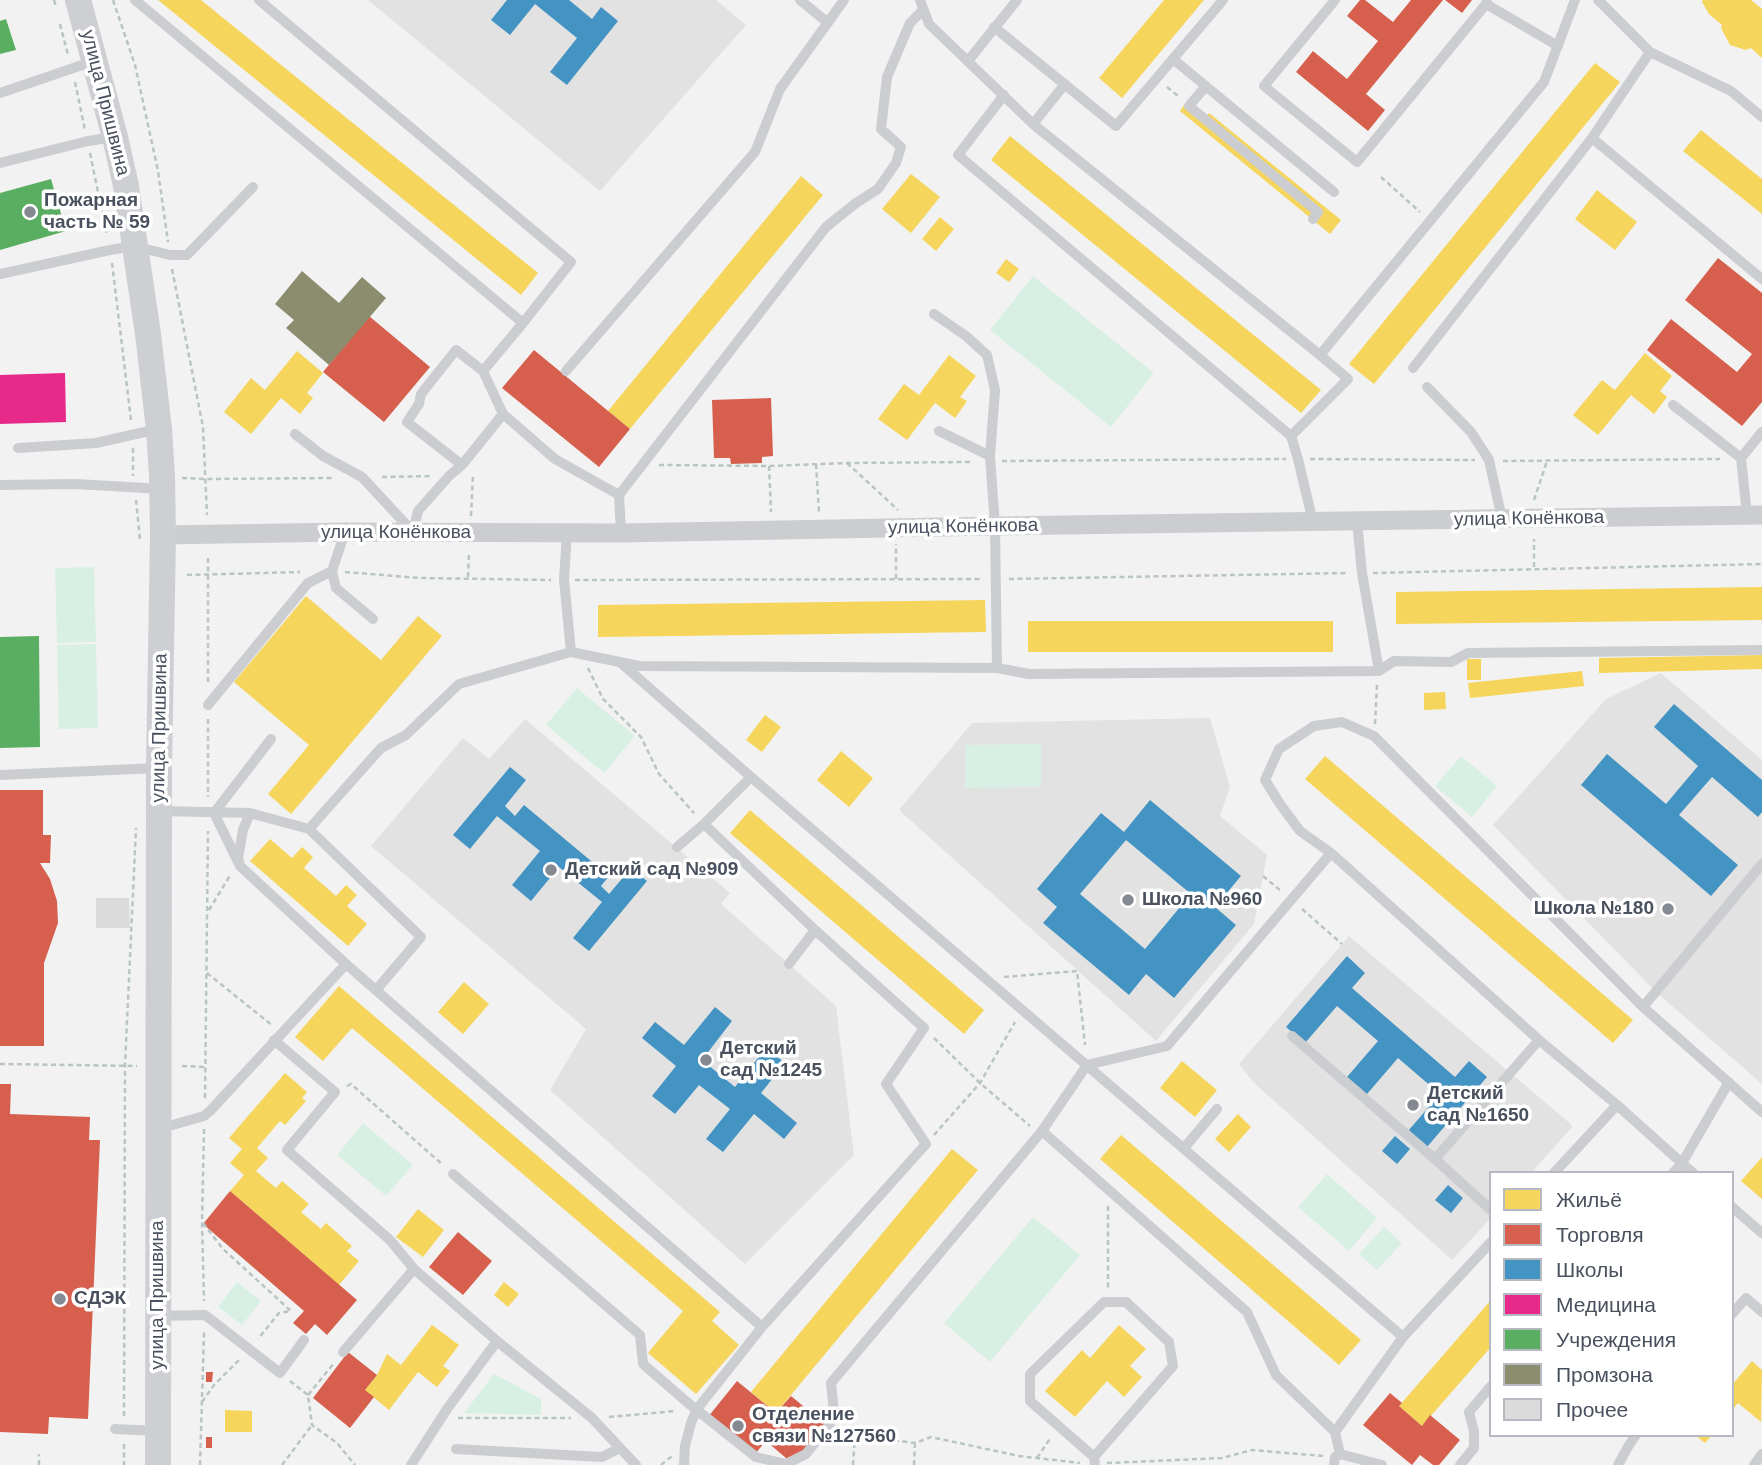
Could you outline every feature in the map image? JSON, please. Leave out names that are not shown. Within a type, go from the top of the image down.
[{"type":"street","name":"улица Пришвина","points":[[67,6],[83,65],[115,137],[126,186],[122,248],[148,334],[159,429],[169,483],[152,537],[159,768],[148,814],[158,1129],[158,1465]]},
{"type":"street","name":"улица Конёнкова","points":[[152,537],[345,532],[621,533],[1755,515]]},
{"type":"lane","points":[[135,0],[523,323]]},
{"type":"lane","points":[[259,0],[571,262],[483,371]]},
{"type":"lane","points":[[800,0],[828,23]]},
{"type":"lane","points":[[566,371],[755,152],[780,89],[844,0]]},
{"type":"lane","points":[[968,61],[1017,0]]},
{"type":"lane","points":[[994,27],[1116,127],[1223,0]]},
{"type":"lane","points":[[1335,0],[1264,86],[1357,162],[1486,2],[1558,46]]},
{"type":"lane","points":[[1320,355],[1544,82],[1575,0]]},
{"type":"lane","points":[[1598,0],[1650,52],[1731,91],[1762,117]]},
{"type":"lane","points":[[922,5],[929,24],[1033,124],[1348,379],[1291,436]]},
{"type":"lane","points":[[621,533],[619,495],[826,227],[878,189],[896,163],[901,148],[881,129],[887,77],[910,23],[922,5]]},
{"type":"lane","points":[[1413,368],[1592,138],[1650,52]]},
{"type":"lane","points":[[1173,59],[1334,192]]},
{"type":"lane","points":[[0,93],[83,65]]},
{"type":"lane","points":[[1033,124],[1065,84]]},
{"type":"lane","points":[[1206,86],[1189,106],[1318,212],[1312,219]]},
{"type":"lane","points":[[1004,96],[958,155],[1291,436],[1313,522]]},
{"type":"lane","points":[[0,163],[115,137]]},
{"type":"lane","points":[[1592,138],[1762,279]]},
{"type":"lane","points":[[0,274],[122,248],[187,255],[253,187]]},
{"type":"lane","points":[[934,314],[966,335],[986,355],[995,390],[990,459],[995,526],[997,668]]},
{"type":"lane","points":[[462,465],[407,422],[419,404],[421,394],[456,350],[483,371],[503,414],[555,459],[619,495]]},
{"type":"lane","points":[[1427,387],[1471,432],[1489,460],[1502,520]]},
{"type":"lane","points":[[1674,405],[1741,458],[1755,515]]},
{"type":"lane","points":[[413,533],[418,511],[462,465],[503,414]]},
{"type":"lane","points":[[18,448],[96,443],[159,429]]},
{"type":"lane","points":[[939,430],[990,459]]},
{"type":"lane","points":[[1741,458],[1762,432]]},
{"type":"lane","points":[[296,434],[323,456],[362,477],[413,533]]},
{"type":"lane","points":[[0,485],[76,484],[134,488],[169,483]]},
{"type":"lane","points":[[1357,522],[1362,573],[1378,671]]},
{"type":"lane","points":[[345,532],[332,571],[337,588],[373,619]]},
{"type":"lane","points":[[567,533],[564,580],[571,652]]},
{"type":"lane","points":[[208,705],[308,583],[332,571]]},
{"type":"lane","points":[[309,830],[381,748],[406,735],[459,684],[571,652],[639,666],[997,668],[1029,674],[1378,671],[1394,661],[1451,662],[1468,653],[1762,650]]},
{"type":"lane","points":[[621,663],[1403,1337]]},
{"type":"lane","points":[[1691,1171],[1539,1040],[1331,852],[1300,831],[1265,780],[1279,749],[1314,726],[1342,722],[1374,736],[1643,1007],[1762,1112]]},
{"type":"lane","points":[[211,812],[271,739]]},
{"type":"lane","points":[[0,775],[159,768]]},
{"type":"lane","points":[[677,847],[751,777]]},
{"type":"lane","points":[[211,812],[239,864],[346,964],[762,1327]]},
{"type":"lane","points":[[239,864],[243,830],[250,813]]},
{"type":"lane","points":[[148,814],[250,813],[309,830],[421,937],[377,989]]},
{"type":"lane","points":[[684,1465],[685,1446],[697,1409],[762,1327],[926,1144],[886,1084],[924,1028],[815,930],[704,824]]},
{"type":"lane","points":[[453,1174],[639,1335],[643,1364],[756,1457],[786,1464],[806,1454],[830,1423],[834,1412],[831,1383],[1042,1131],[1087,1065],[1167,1046],[1331,852]]},
{"type":"lane","points":[[1643,1007],[1762,864]]},
{"type":"lane","points":[[789,964],[815,930]]},
{"type":"lane","points":[[158,1129],[204,1116],[346,964]]},
{"type":"lane","points":[[1292,1036],[1489,1208]]},
{"type":"lane","points":[[278,1037],[335,1092],[287,1150],[390,1240],[414,1269],[592,1418],[636,1465]]},
{"type":"lane","points":[[1435,1159],[1539,1040]]},
{"type":"lane","points":[[1675,1171],[1730,1082]]},
{"type":"lane","points":[[1557,1171],[1617,1105]]},
{"type":"lane","points":[[1184,1148],[1217,1109]]},
{"type":"lane","points":[[1042,1131],[1247,1312],[1276,1375],[1335,1432],[1340,1454]]},
{"type":"lane","points":[[1734,1209],[1762,1233]]},
{"type":"lane","points":[[1335,1432],[1403,1337],[1489,1244]]},
{"type":"lane","points":[[343,1352],[414,1269]]},
{"type":"lane","points":[[1734,1312],[1746,1297],[1762,1312]]},
{"type":"lane","points":[[1104,1302],[1126,1302],[1169,1342],[1173,1366],[1095,1461],[1058,1426],[1030,1401],[1030,1374],[1104,1302]]},
{"type":"lane","points":[[159,1315],[205,1315],[280,1373],[304,1340]]},
{"type":"lane","points":[[411,1465],[441,1418],[497,1341]]},
{"type":"lane","points":[[1460,1465],[1474,1448],[1474,1431],[1469,1412],[1489,1388]]},
{"type":"lane","points":[[119,1429],[158,1431]]},
{"type":"lane","points":[[1618,1465],[1635,1437]]},
{"type":"lane","points":[[456,1448],[602,1457],[620,1448]]},
{"type":"lane","points":[[1334,1465],[1335,1457],[1340,1454],[1382,1465]]},
{"type":"lane","points":[[1754,1465],[1762,1454]]},
{"type":"path","points":[[54,0],[67,6]]},
{"type":"path","points":[[60,23],[83,65],[88,141],[122,248],[134,488],[152,537]]},
{"type":"path","points":[[1157,79],[1181,99],[1197,79]]},
{"type":"path","points":[[1381,177],[1430,221]]},
{"type":"path","points":[[642,465],[769,466],[990,459],[1547,461],[1741,458]]},
{"type":"path","points":[[1534,500],[1547,461]]},
{"type":"path","points":[[847,463],[898,510]]},
{"type":"path","points":[[816,464],[819,512]]},
{"type":"path","points":[[769,466],[771,513]]},
{"type":"path","points":[[471,519],[473,471]]},
{"type":"path","points":[[169,483],[449,476]]},
{"type":"path","points":[[1534,539],[1534,569]]},
{"type":"path","points":[[896,579],[897,544]]},
{"type":"path","points":[[468,579],[469,553]]},
{"type":"path","points":[[187,575],[208,575]]},
{"type":"path","points":[[586,665],[603,699],[641,737],[659,774],[704,824]]},
{"type":"path","points":[[1374,736],[1378,671]]},
{"type":"path","points":[[201,1465],[205,1315],[202,1221],[211,812]]},
{"type":"path","points":[[124,1465],[119,1429],[125,1065],[148,814]]},
{"type":"path","points":[[208,913],[239,864]]},
{"type":"path","points":[[1263,876],[1342,944]]},
{"type":"path","points":[[985,978],[1077,971],[1087,1065]]},
{"type":"path","points":[[207,974],[278,1037]]},
{"type":"path","points":[[926,1144],[980,1083],[1022,1010]]},
{"type":"path","points":[[924,1028],[980,1083],[1030,1126],[1042,1131]]},
{"type":"path","points":[[0,1064],[146,1066]]},
{"type":"path","points":[[182,1066],[205,1067]]},
{"type":"path","points":[[335,1092],[351,1084],[453,1174]]},
{"type":"path","points":[[1108,1189],[1108,1302]]},
{"type":"path","points":[[202,1221],[223,1249],[292,1311],[279,1313],[202,1402]]},
{"type":"path","points":[[308,1395],[343,1352]]},
{"type":"path","points":[[280,1373],[308,1395],[312,1424],[282,1465]]},
{"type":"path","points":[[441,1418],[592,1418],[697,1409]]},
{"type":"path","points":[[312,1424],[337,1443],[355,1465]]},
{"type":"path","points":[[1037,1458],[1058,1426]]},
{"type":"path","points":[[853,1465],[855,1435]]},
{"type":"path","points":[[914,1465],[915,1443]]},
{"type":"path","points":[[39,1454],[39,1465]]},
{"type":"shaded area","points":[[368,0],[716,0],[746,25],[600,191]]},
{"type":"shaded area","name":"Школа №180","points":[[1661,673],[1762,760],[1762,1084],[1656,992],[1493,825],[1606,699]]},
{"type":"shaded area","name":"Школа №960","points":[[1210,718],[1230,787],[1220,816],[1267,855],[1254,924],[1156,1041],[899,810],[972,723]]},
{"type":"shaded area","points":[[525,719],[730,893],[721,904],[836,1006],[854,1155],[745,1264],[550,1090],[586,1029],[371,846],[463,738],[489,759]]},
{"type":"shaded area","name":"Детский сад №1650","points":[[1349,936],[1573,1126],[1533,1171],[1489,1171],[1489,1220],[1452,1260],[1254,1083],[1239,1064]]},
{"type":"green space","points":[[1033,276],[1154,373],[1111,427],[990,330]]},
{"type":"green space","points":[[94,567],[96,642],[57,643],[55,568]]},
{"type":"green space","points":[[96,644],[98,728],[59,729],[57,645]]},
{"type":"green space","points":[[577,688],[635,736],[604,773],[546,725]]},
{"type":"green space","points":[[1041,744],[1041,787],[965,788],[965,745]]},
{"type":"green space","points":[[1461,756],[1497,786],[1472,817],[1435,786]]},
{"type":"green space","points":[[363,1123],[413,1165],[386,1196],[337,1155]]},
{"type":"green space","points":[[1327,1174],[1377,1218],[1349,1251],[1298,1207]]},
{"type":"green space","points":[[1033,1217],[1080,1255],[990,1362],[944,1323]]},
{"type":"green space","points":[[1384,1227],[1402,1243],[1377,1270],[1359,1254]]},
{"type":"green space","points":[[237,1282],[261,1301],[242,1325],[218,1307]]},
{"type":"green space","points":[[494,1374],[541,1399],[541,1415],[464,1413]]},
{"type":"building: Жильё","points":[[158,0],[201,0],[538,273],[521,295]]},
{"type":"building: Жильё","points":[[1164,0],[1204,0],[1122,98],[1099,78]]},
{"type":"building: Жильё","points":[[1703,0],[1751,0],[1762,9],[1762,58],[1751,48],[1746,50],[1730,45],[1722,25],[1709,14]]},
{"type":"building: Жильё","points":[[1595,63],[1620,82],[1374,384],[1349,364]]},
{"type":"building: Жильё","points":[[1184,105],[1203,121],[1209,113],[1341,220],[1330,234],[1180,111]]},
{"type":"building: Жильё","points":[[1701,130],[1762,179],[1762,214],[1683,151]]},
{"type":"building: Жильё","points":[[1010,136],[1321,390],[1301,413],[991,160]]},
{"type":"building: Жильё","points":[[911,174],[940,197],[911,233],[882,209]]},
{"type":"building: Жильё","points":[[801,176],[823,195],[630,429],[608,411]]},
{"type":"building: Жильё","points":[[1597,190],[1637,222],[1615,250],[1575,219]]},
{"type":"building: Жильё","points":[[940,217],[954,229],[936,251],[922,239]]},
{"type":"building: Жильё","points":[[1006,259],[1019,269],[1009,282],[996,273]]},
{"type":"building: Жильё","points":[[297,351],[323,373],[307,393],[313,398],[300,414],[281,398],[251,434],[224,412],[251,378],[265,390]]},
{"type":"building: Жильё","points":[[1645,353],[1672,376],[1660,391],[1667,397],[1654,414],[1631,395],[1598,435],[1573,415],[1602,380],[1615,390]]},
{"type":"building: Жильё","points":[[949,355],[976,376],[960,397],[967,401],[955,418],[935,403],[907,440],[878,419],[904,384],[919,395]]},
{"type":"building: Жильё","points":[[1762,587],[1762,620],[1396,624],[1396,592]]},
{"type":"building: Жильё","points":[[306,596],[381,660],[418,616],[442,636],[291,814],[268,794],[309,745],[234,682]]},
{"type":"building: Жильё","points":[[985,600],[986,632],[598,637],[598,605]]},
{"type":"building: Жильё","points":[[1028,621],[1333,621],[1333,652],[1028,652]]},
{"type":"building: Жильё","points":[[1762,655],[1762,669],[1599,673],[1599,658]]},
{"type":"building: Жильё","points":[[1467,659],[1481,659],[1481,680],[1467,680]]},
{"type":"building: Жильё","points":[[1582,671],[1584,686],[1470,698],[1468,683]]},
{"type":"building: Жильё","points":[[1445,692],[1446,709],[1424,710],[1424,693]]},
{"type":"building: Жильё","points":[[765,715],[781,727],[762,752],[746,740]]},
{"type":"building: Жильё","points":[[841,751],[873,778],[849,807],[817,780]]},
{"type":"building: Жильё","points":[[1325,756],[1633,1020],[1613,1043],[1305,779]]},
{"type":"building: Жильё","points":[[750,810],[984,1010],[964,1034],[730,833]]},
{"type":"building: Жильё","points":[[270,839],[292,858],[302,847],[313,857],[304,868],[336,896],[346,885],[357,895],[347,906],[367,924],[348,946],[250,861]]},
{"type":"building: Жильё","points":[[464,982],[489,1004],[463,1034],[438,1012]]},
{"type":"building: Жильё","points":[[339,986],[720,1312],[712,1321],[739,1345],[696,1394],[648,1353],[683,1311],[352,1028],[323,1061],[295,1037]]},
{"type":"building: Жильё","points":[[1182,1061],[1217,1090],[1195,1117],[1160,1088]]},
{"type":"building: Жильё","points":[[285,1073],[307,1092],[302,1098],[306,1101],[285,1125],[280,1121],[257,1148],[268,1158],[256,1171],[276,1188],[282,1181],[309,1204],[301,1212],[321,1229],[326,1223],[352,1246],[347,1251],[359,1261],[339,1285],[230,1191],[244,1175],[230,1163],[242,1149],[229,1138]]},
{"type":"building: Жильё","points":[[1238,1114],[1251,1127],[1229,1152],[1215,1139]]},
{"type":"building: Жильё","points":[[1121,1135],[1361,1340],[1339,1365],[1100,1159]]},
{"type":"building: Жильё","points":[[952,1149],[978,1170],[776,1413],[751,1392]]},
{"type":"building: Жильё","points":[[1762,1157],[1762,1199],[1741,1181]]},
{"type":"building: Жильё","points":[[418,1209],[444,1230],[423,1257],[396,1237]]},
{"type":"building: Жильё","points":[[504,1282],[519,1294],[508,1307],[494,1295]]},
{"type":"building: Жильё","points":[[1489,1302],[1489,1349],[1422,1426],[1399,1406]]},
{"type":"building: Жильё","points":[[432,1325],[459,1345],[443,1366],[450,1371],[437,1387],[418,1372],[389,1410],[365,1390],[377,1375],[387,1354],[401,1365]]},
{"type":"building: Жильё","points":[[1119,1325],[1146,1349],[1130,1366],[1142,1377],[1124,1397],[1107,1381],[1075,1417],[1045,1391],[1082,1350],[1090,1358]]},
{"type":"building: Жильё","points":[[1752,1361],[1762,1370],[1761,1422],[1738,1403],[1734,1408],[1734,1383]]},
{"type":"building: Жильё","points":[[225,1410],[252,1411],[252,1432],[225,1432]]},
{"type":"building: Жильё","points":[[1698,1437],[1710,1437],[1705,1443]]},
{"type":"building: Торговля","points":[[1360,0],[1365,0],[1393,22],[1411,0],[1443,0],[1366,94],[1385,110],[1368,131],[1296,72],[1313,51],[1347,79],[1378,41],[1347,16]]},
{"type":"building: Торговля","points":[[1445,0],[1472,0],[1462,13]]},
{"type":"building: Торговля","points":[[1718,258],[1762,293],[1762,402],[1742,426],[1647,350],[1671,319],[1737,372],[1752,354],[1685,300]]},
{"type":"building: Торговля","points":[[369,316],[430,367],[384,422],[323,372]]},
{"type":"building: Торговля","points":[[534,350],[630,429],[599,467],[502,388]]},
{"type":"building: Торговля","points":[[771,398],[773,456],[762,457],[762,463],[731,464],[730,458],[714,458],[712,400]]},
{"type":"building: Торговля","points":[[0,790],[43,790],[43,835],[51,835],[50,863],[40,863],[50,879],[57,901],[58,923],[44,963],[44,1046],[0,1046]]},
{"type":"building: Торговля","points":[[0,1084],[11,1084],[10,1114],[90,1117],[89,1140],[100,1140],[88,1419],[49,1417],[48,1434],[0,1432]]},
{"type":"building: Торговля","points":[[230,1191],[357,1300],[327,1335],[315,1324],[306,1334],[293,1323],[304,1311],[203,1224]]},
{"type":"building: Торговля","points":[[458,1232],[492,1261],[463,1295],[429,1267]]},
{"type":"building: Торговля","points":[[348,1352],[377,1375],[365,1390],[374,1397],[350,1428],[313,1398]]},
{"type":"building: Торговля","points":[[206,1372],[213,1372],[212,1382],[206,1382]]},
{"type":"building: Торговля","points":[[737,1381],[776,1413],[791,1396],[826,1425],[793,1464],[766,1441],[754,1455],[708,1417]]},
{"type":"building: Торговля","points":[[1390,1393],[1402,1403],[1399,1406],[1422,1426],[1430,1415],[1460,1440],[1439,1465],[1433,1465],[1420,1455],[1412,1465],[1363,1425]]},
{"type":"building: Торговля","points":[[206,1437],[212,1437],[212,1448],[206,1448]]},
{"type":"building: Школы","points":[[507,0],[569,0],[592,19],[601,7],[618,21],[567,85],[550,72],[577,38],[535,4],[510,35],[491,20]]},
{"type":"building: Школы","points":[[1674,704],[1762,780],[1762,812],[1758,817],[1712,777],[1679,815],[1738,865],[1711,896],[1581,785],[1607,754],[1666,804],[1698,766],[1654,727]]},
{"type":"building: Школы","points":[[510,767],[526,780],[505,806],[515,816],[524,805],[609,876],[601,886],[609,894],[631,868],[647,881],[589,951],[573,938],[602,902],[559,867],[531,901],[512,885],[540,851],[497,816],[470,849],[453,835]]},
{"type":"building: Школы","points":[[1150,800],[1241,876],[1215,907],[1236,925],[1174,998],[1146,974],[1129,995],[1043,923],[1057,907],[1037,889],[1101,813],[1124,832]],"holes":[[[1126,840],[1191,894],[1145,949],[1080,894]]]},
{"type":"building: Школы","points":[[1347,956],[1365,973],[1352,988],[1455,1077],[1469,1061],[1487,1077],[1427,1147],[1408,1131],[1440,1094],[1398,1058],[1367,1094],[1347,1077],[1378,1041],[1337,1006],[1305,1043],[1286,1027]]},
{"type":"building: Школы","points":[[715,1007],[732,1021],[702,1060],[735,1087],[766,1048],[785,1063],[761,1093],[797,1123],[784,1139],[754,1114],[723,1152],[706,1139],[730,1109],[699,1085],[675,1114],[652,1096],[676,1066],[642,1038],[655,1022],[684,1045]]},
{"type":"building: Школы","points":[[1395,1136],[1410,1149],[1397,1164],[1382,1151]]},
{"type":"building: Школы","points":[[1448,1185],[1463,1198],[1451,1213],[1435,1200]]},
{"type":"building: Медицина","points":[[65,373],[66,422],[0,424],[0,375]]},
{"type":"building: Учреждения","points":[[6,19],[16,50],[0,54],[0,21]]},
{"type":"building: Учреждения","name":"Пожарная часть № 59","points":[[51,179],[66,231],[0,250],[0,193]]},
{"type":"building: Учреждения","points":[[39,636],[40,747],[0,748],[0,637]]},
{"type":"building: Промзона","points":[[302,271],[339,303],[362,277],[386,298],[329,365],[286,328],[294,320],[275,304]]},
{"type":"building: Прочее","points":[[96,898],[129,898],[130,928],[96,928]]},
{"type":"place","name":"Пожарная часть № 59","points":[[30,212]]},
{"type":"place","name":"Детский сад №909","points":[[551,870]]},
{"type":"place","name":"Школа №960","points":[[1128,900]]},
{"type":"place","name":"Школа №180","points":[[1668,909]]},
{"type":"place","name":"Детский сад №1245","points":[[706,1060]]},
{"type":"place","name":"Детский сад №1650","points":[[1413,1105]]},
{"type":"place","name":"СДЭК","points":[[60,1299]]},
{"type":"place","name":"Отделение связи №127560","points":[[738,1426]]}]
